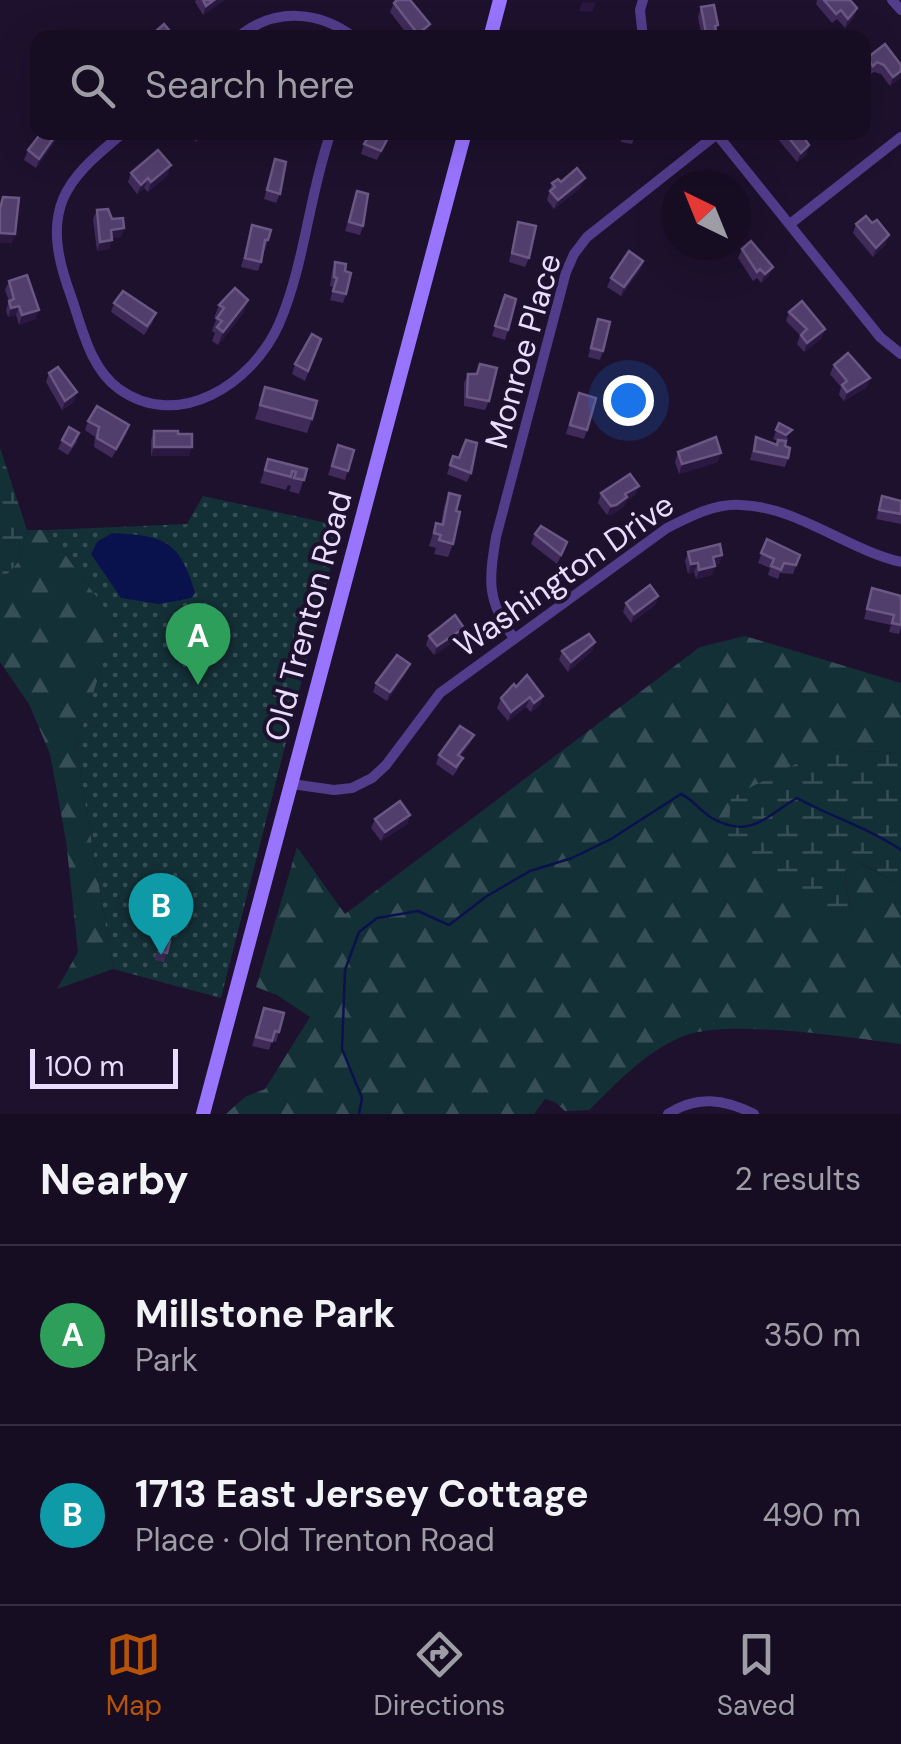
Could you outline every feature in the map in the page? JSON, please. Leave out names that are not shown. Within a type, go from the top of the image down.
[{"type":"main road","points":[[492,30],[500,0]]},
{"type":"main road","name":"Old Trenton Road","points":[[203,1114],[463,140]]},
{"type":"street","points":[[642,0],[642,30]]},
{"type":"street","points":[[892,0],[901,10]]},
{"type":"street","points":[[246,30],[284,15],[314,16],[345,30]]},
{"type":"street","points":[[790,224],[901,137]]},
{"type":"street","points":[[115,140],[77,175],[62,201],[56,234],[62,271],[94,361],[118,389],[152,406],[180,406],[204,400],[232,384],[257,358],[278,325],[329,140]]},
{"type":"street","name":"Monroe Place","points":[[514,638],[492,604],[490,574],[496,536],[566,272],[587,237],[708,140]]},
{"type":"street","points":[[721,140],[880,337],[901,354]]},
{"type":"street","name":"Washington Drive","points":[[292,784],[334,790],[352,788],[372,778],[440,693],[667,528],[699,512],[738,504],[775,510],[869,554],[901,562]]},
{"type":"street","points":[[668,1114],[704,1100],[722,1101],[754,1114]]},
{"type":"green space","points":[[0,448],[27,530],[19,561],[0,582]]},
{"type":"green space","points":[[203,496],[341,526],[221,998],[113,969],[76,747],[116,623],[47,530],[187,524]]},
{"type":"green space","points":[[27,530],[47,530],[116,623],[76,747],[113,969],[57,989],[78,952],[66,840],[50,754],[29,704],[0,662],[0,582],[19,561]]},
{"type":"green space","points":[[745,636],[901,683],[901,753],[824,749],[731,798],[850,916],[845,870],[860,863],[901,886],[901,1044],[755,1029],[699,1032],[654,1052],[589,1110],[565,1111],[545,1099],[534,1114],[226,1114],[245,1097],[265,1089],[310,1017],[277,995],[256,987],[297,847],[345,914],[700,647]]},
{"type":"green space","points":[[824,749],[901,753],[901,886],[861,863],[845,870],[850,916],[836,923],[756,870],[728,835],[731,798]]},
{"type":"shaded area","points":[[112,533],[145,536],[167,544],[183,561],[195,593],[191,598],[159,604],[121,598],[91,554],[97,542]]},
{"type":"building","points":[[410,0],[430,24],[415,30],[394,3]]},
{"type":"building","points":[[824,0],[850,0],[857,8],[848,19],[841,10],[836,14]]},
{"type":"building","points":[[714,5],[716,30],[705,30],[701,7]]},
{"type":"building","points":[[885,44],[901,65],[901,71],[893,77],[884,65],[877,62],[873,66],[871,55]]},
{"type":"building","points":[[36,140],[52,140],[39,159],[28,150]]},
{"type":"building","points":[[367,140],[387,140],[381,151],[364,144]]},
{"type":"building","points":[[790,140],[806,140],[809,145],[801,153]]},
{"type":"building","points":[[158,150],[171,165],[151,182],[148,178],[141,185],[131,173]]},
{"type":"building","points":[[275,159],[286,162],[280,194],[267,190]]},
{"type":"building","points":[[577,168],[585,178],[558,200],[550,191],[555,187],[552,183],[558,179],[561,182]]},
{"type":"building","points":[[357,191],[368,194],[363,226],[349,222]]},
{"type":"building","points":[[3,197],[19,198],[15,234],[0,233]]},
{"type":"building","points":[[108,209],[112,219],[123,218],[124,228],[111,230],[112,240],[100,242],[97,210]]},
{"type":"building","points":[[866,216],[872,223],[877,220],[889,235],[876,248],[856,224]]},
{"type":"building","points":[[518,222],[536,226],[529,258],[512,253]]},
{"type":"building","points":[[252,225],[271,230],[261,262],[245,258]]},
{"type":"building","points":[[751,241],[773,267],[765,274],[760,269],[757,272],[749,260]]},
{"type":"building","points":[[629,251],[643,261],[624,287],[611,278]]},
{"type":"building","points":[[335,262],[346,264],[345,271],[351,273],[346,294],[333,291],[337,278]]},
{"type":"building","points":[[27,275],[39,310],[22,315],[19,306],[11,308],[9,301],[14,299],[9,281]]},
{"type":"building","points":[[235,288],[248,300],[223,332],[217,327],[222,321],[217,318],[224,308],[219,305]]},
{"type":"building","points":[[123,291],[156,313],[147,326],[114,303]]},
{"type":"building","points":[[505,295],[516,299],[508,330],[495,326]]},
{"type":"building","points":[[802,301],[825,329],[807,343],[801,335],[807,329],[789,312]]},
{"type":"building","points":[[598,319],[610,322],[603,351],[591,348]]},
{"type":"building","points":[[312,334],[321,339],[308,371],[295,364]]},
{"type":"building","points":[[848,353],[870,378],[847,392],[842,385],[847,381],[834,365]]},
{"type":"building","points":[[480,364],[497,368],[489,401],[467,397],[468,374],[477,374]]},
{"type":"building","points":[[58,367],[77,392],[65,401],[49,373]]},
{"type":"building","points":[[265,387],[317,401],[312,419],[260,405]]},
{"type":"building","points":[[579,393],[596,398],[587,430],[570,425]]},
{"type":"building","points":[[97,406],[129,425],[116,449],[97,438],[99,427],[88,421]]},
{"type":"building","points":[[779,423],[792,430],[786,435],[776,430]]},
{"type":"building","points":[[69,427],[79,433],[71,446],[62,440]]},
{"type":"building","points":[[154,431],[192,434],[192,447],[154,447]]},
{"type":"building","points":[[716,437],[721,453],[682,464],[678,452]]},
{"type":"building","points":[[756,437],[777,445],[778,440],[786,441],[785,446],[790,448],[788,458],[754,451]]},
{"type":"building","points":[[466,440],[477,443],[471,473],[450,465],[453,456],[459,458]]},
{"type":"building","points":[[338,445],[354,450],[348,471],[332,466]]},
{"type":"building","points":[[268,459],[307,469],[304,480],[294,478],[296,472],[292,471],[291,477],[265,470]]},
{"type":"building","points":[[630,474],[639,486],[611,506],[601,493]]},
{"type":"building","points":[[449,493],[460,496],[453,544],[439,540],[441,535],[434,533],[436,523],[443,525]]},
{"type":"building","points":[[882,496],[901,501],[901,514],[879,510]]},
{"type":"building","points":[[541,526],[567,542],[561,555],[535,534]]},
{"type":"building","points":[[767,539],[800,555],[796,565],[784,563],[781,570],[771,566],[774,559],[761,553]]},
{"type":"building","points":[[720,544],[722,555],[713,557],[715,566],[699,570],[698,563],[691,564],[688,552]]},
{"type":"building","points":[[650,585],[658,596],[634,614],[626,603]]},
{"type":"building","points":[[872,588],[901,596],[901,625],[892,623],[894,615],[867,609]]},
{"type":"building","points":[[455,615],[464,628],[437,646],[429,636]]},
{"type":"building","points":[[589,634],[595,642],[571,662],[562,651]]},
{"type":"building","points":[[397,655],[410,664],[390,692],[376,683]]},
{"type":"building","points":[[527,675],[543,696],[534,703],[530,697],[511,712],[501,698]]},
{"type":"building","points":[[460,726],[474,735],[458,755],[463,758],[456,767],[439,755]]},
{"type":"building","points":[[400,801],[410,815],[385,832],[375,819]]},
{"type":"building","points":[[162,939],[170,941],[167,953],[159,951]]},
{"type":"building","points":[[264,1008],[284,1013],[272,1041],[256,1037]]},
{"type":"waterway","points":[[359,1114],[362,1098],[342,1049],[345,970],[359,932],[377,918],[418,911],[449,925],[487,896],[530,871],[572,858],[611,839],[681,794],[712,818],[737,827],[757,823],[797,798],[901,850]]},
{"type":"place","name":"Millstone Park","points":[[198,685]]},
{"type":"place","name":"1713 East Jersey Cottage","points":[[161,955]]}]
